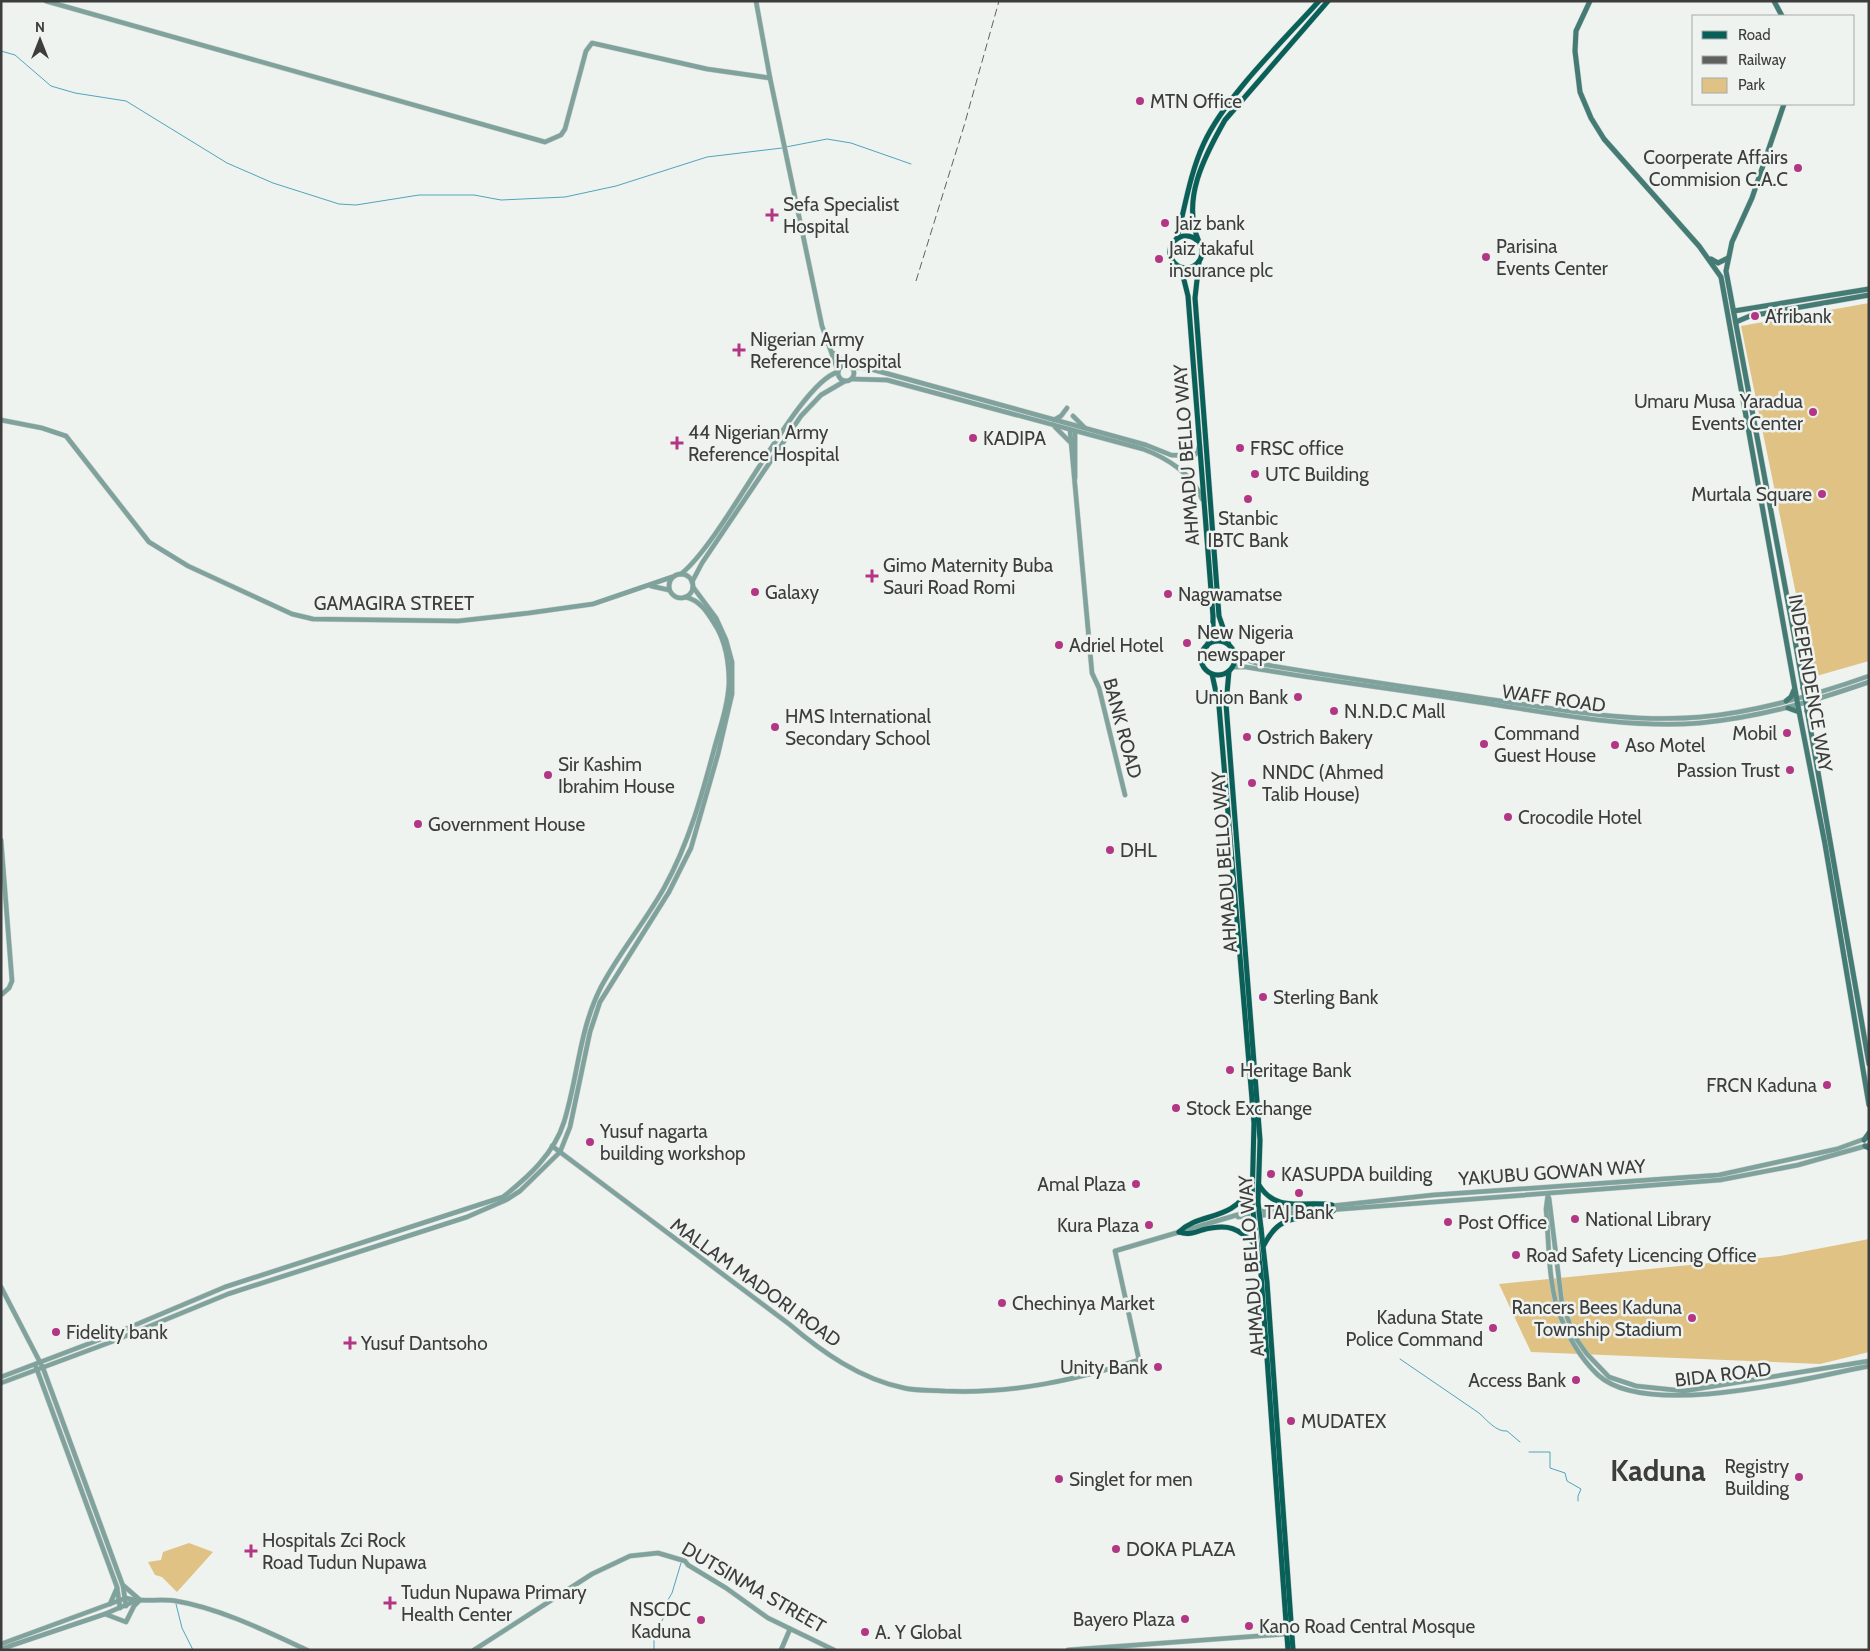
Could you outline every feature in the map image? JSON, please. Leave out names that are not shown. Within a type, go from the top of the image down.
[{"type":"main road","points":[[1319,1],[1236,95],[1205,140],[1195,164],[1177,238],[1172,243],[1170,252],[1175,264],[1188,268],[1200,262],[1203,250],[1192,224],[1191,205],[1197,180],[1214,140],[1225,120],[1328,1]]},
{"type":"main road","points":[[1590,1],[1576,30],[1575,51],[1580,92],[1590,118],[1604,139],[1708,258],[1718,263],[1728,258]]},
{"type":"main road","points":[[1774,1],[1781,15]]},
{"type":"main road","name":"INDEPENDENCE WAY","points":[[1784,105],[1752,198],[1732,242],[1728,258],[1727,278],[1806,704],[1869,1064]]},
{"type":"main road","points":[[1177,238],[1189,236],[1199,242]]},
{"type":"main road","name":"INDEPENDENCE WAY","points":[[1708,258],[1721,277],[1796,698],[1825,844],[1869,1105]]},
{"type":"main road","name":"AHMADU BELLO WAY","points":[[1200,262],[1195,298],[1219,616],[1229,645]]},
{"type":"main road","name":"AHMADU BELLO WAY","points":[[1175,264],[1182,272],[1188,296],[1213,624],[1207,646]]},
{"type":"main road","points":[[1734,311],[1869,289]]},
{"type":"main road","points":[[1736,322],[1750,316],[1869,295]]},
{"type":"main road","points":[[1220,641],[1229,645],[1235,656],[1231,669],[1218,675],[1212,674],[1204,667],[1202,661],[1202,656],[1207,646],[1220,641]]},
{"type":"main road","name":"AHMADU BELLO WAY","points":[[1231,669],[1226,704],[1260,1140],[1255,1202],[1258,1228],[1257,1246],[1288,1650]]},
{"type":"main road","name":"AHMADU BELLO WAY","points":[[1212,674],[1219,706],[1252,1098],[1256,1184]]},
{"type":"main road","points":[[1786,701],[1792,698],[1795,687]]},
{"type":"main road","points":[[1803,688],[1816,694]]},
{"type":"main road","points":[[1807,711],[1808,707],[1816,701]]},
{"type":"main road","points":[[1788,708],[1800,713]]},
{"type":"main road","points":[[1866,1138],[1869,1133]]},
{"type":"main road","points":[[1179,1232],[1185,1226],[1216,1217],[1234,1207],[1256,1184],[1268,1197],[1279,1203],[1317,1203],[1333,1208]]},
{"type":"main road","points":[[1264,1246],[1276,1226],[1283,1221],[1333,1208]]},
{"type":"main road","points":[[1179,1232],[1188,1234],[1223,1226],[1243,1233],[1257,1246]]},
{"type":"main road","name":"AHMADU BELLO WAY","points":[[1258,1228],[1264,1246],[1293,1650]]},
{"type":"street","points":[[46,1],[545,142],[561,135],[565,129],[586,51],[592,43],[707,69],[770,78]]},
{"type":"street","points":[[756,1],[784,148],[822,326],[840,378],[845,381]]},
{"type":"street","points":[[832,352],[849,366],[854,374],[852,379]]},
{"type":"street","points":[[1,1377],[109,1336],[225,1287],[503,1197],[529,1176],[552,1146],[564,1123],[583,1030],[601,987],[664,888],[686,846],[724,711],[729,673],[722,641],[711,618],[701,605],[696,600],[676,597],[669,590],[669,583],[672,577],[681,574],[696,561],[714,538],[805,399],[827,377],[838,372],[841,366],[867,368],[1146,445],[1176,456],[1193,456],[1198,452],[1200,443]]},
{"type":"street","points":[[685,597],[690,593],[698,569],[801,416],[820,395],[852,379],[887,380],[1143,449],[1173,464],[1191,481],[1201,496],[1205,508]]},
{"type":"street","points":[[1054,420],[1061,416],[1067,408]]},
{"type":"street","points":[[1073,416],[1086,428]]},
{"type":"street","name":"GAMAGIRA STREET","points":[[1,420],[42,428],[66,436],[145,536],[159,549],[223,583],[276,607],[305,617],[458,621],[592,604],[672,577]]},
{"type":"street","points":[[1055,426],[1073,443],[1086,434]]},
{"type":"street","name":"BANK ROAD","points":[[1072,431],[1072,473],[1075,478],[1092,673],[1099,688],[1125,795]]},
{"type":"street","points":[[1,1383],[228,1294],[466,1217],[506,1200],[520,1191],[560,1152],[570,1127],[590,1032],[600,1002],[669,892],[691,848],[718,754],[732,694],[732,662],[726,640],[716,618],[686,576],[681,574]]},
{"type":"street","name":"GAMAGIRA STREET","points":[[644,586],[657,586],[669,590]]},
{"type":"street","name":"WAFF ROAD","points":[[1235,656],[1246,662],[1620,717],[1653,719],[1702,717],[1762,708],[1816,694],[1869,676]]},
{"type":"street","name":"WAFF ROAD","points":[[1231,669],[1246,667],[1620,722],[1699,723],[1798,706],[1869,682]]},
{"type":"street","points":[[1620,717],[1620,722]]},
{"type":"street","points":[[1,840],[12,981],[9,988],[1,995]]},
{"type":"street","name":"YAKUBU GOWAN WAY","points":[[1333,1208],[1433,1195],[1727,1173],[1837,1150],[1866,1138]]},
{"type":"street","name":"MALLAM MADORI ROAD","points":[[552,1146],[788,1324],[819,1350],[854,1369],[885,1382],[912,1389],[999,1391],[1077,1378],[1139,1360],[1115,1251]]},
{"type":"street","name":"YAKUBU GOWAN WAY","points":[[1115,1251],[1235,1217],[1333,1208],[1548,1194],[1720,1180],[1798,1165],[1867,1146]]},
{"type":"street","name":"BIDA ROAD","points":[[1546,1187],[1552,1208],[1556,1271],[1562,1304],[1576,1337],[1587,1354],[1602,1371],[1619,1380],[1662,1390],[1690,1390],[1869,1360]]},
{"type":"street","name":"BIDA ROAD","points":[[1548,1194],[1546,1208],[1554,1290],[1562,1319],[1581,1355],[1598,1375],[1617,1385],[1660,1396],[1691,1396],[1869,1366]]},
{"type":"street","points":[[1,1287],[38,1363],[43,1368],[120,1586],[120,1608]]},
{"type":"street","points":[[38,1363],[36,1370],[126,1598],[126,1606]]},
{"type":"street","points":[[1690,1390],[1691,1396]]},
{"type":"street","name":"DUTSINMA STREET","points":[[474,1650],[592,1574],[630,1556],[658,1553],[685,1561],[688,1566],[726,1588],[768,1618],[834,1650]]},
{"type":"street","points":[[120,1586],[138,1600]]},
{"type":"street","points":[[110,1604],[120,1586]]},
{"type":"street","points":[[1,1644],[126,1598],[176,1601],[210,1610],[307,1650]]},
{"type":"street","points":[[1,1649],[105,1614],[138,1600]]},
{"type":"street","points":[[105,1614],[126,1622],[138,1600]]},
{"type":"street","points":[[781,1650],[790,1629]]},
{"type":"street","points":[[1068,1650],[1286,1634]]},
{"type":"green space","name":"Murtala Square","points":[[1869,303],[1869,661],[1813,677],[1741,326]]},
{"type":"green space","name":"Rancers Bees Kaduna Township Stadium","points":[[1869,1239],[1869,1352],[1820,1364],[1531,1352],[1499,1284],[1780,1256]]},
{"type":"green space","points":[[189,1543],[213,1552],[177,1592],[162,1577],[155,1575],[148,1562],[161,1560],[163,1552]]},
{"type":"waterway","points":[[1,51],[15,55],[51,86],[75,93],[126,101],[227,163],[273,183],[339,204],[356,205],[419,195],[474,195],[501,200],[565,197],[616,186],[707,157],[782,148]]},
{"type":"waterway","points":[[786,147],[827,139],[851,143],[911,164]]},
{"type":"waterway","points":[[1400,1359],[1479,1413],[1495,1428],[1507,1431],[1520,1442]]},
{"type":"waterway","points":[[1529,1452],[1550,1452],[1550,1468],[1565,1473],[1567,1481],[1581,1489],[1578,1501]]},
{"type":"waterway","points":[[654,1650],[654,1636],[667,1611],[665,1605],[672,1593],[681,1563]]},
{"type":"waterway","points":[[176,1604],[182,1628],[193,1650]]},
{"type":"railway","points":[[916,281],[964,126],[999,1]]},
{"type":"place","name":"MTN Office","points":[[1140,101]]},
{"type":"place","name":"Coorperate Affairs Commision C.A.C","points":[[1798,168]]},
{"type":"place","name":"Sefa Specialist Hospital","points":[[772,215]]},
{"type":"place","name":"Jaiz bank","points":[[1165,223]]},
{"type":"place","name":"Parisina Events Center","points":[[1486,257]]},
{"type":"place","name":"Jaiz takaful insurance plc","points":[[1159,259]]},
{"type":"place","name":"Afribank","points":[[1755,316]]},
{"type":"place","name":"Nigerian Army Reference Hospital","points":[[739,350]]},
{"type":"place","name":"Umaru Musa Yaradua Events Center","points":[[1813,412]]},
{"type":"place","name":"KADIPA","points":[[973,438]]},
{"type":"place","name":"44 Nigerian Army Reference Hospital","points":[[677,443]]},
{"type":"place","name":"FRSC office","points":[[1240,448]]},
{"type":"place","name":"UTC Building","points":[[1255,474]]},
{"type":"place","name":"Murtala Square","points":[[1822,494]]},
{"type":"place","name":"Stanbic IBTC Bank","points":[[1248,499]]},
{"type":"place","name":"Gimo Maternity Buba Sauri Road Romi","points":[[872,576]]},
{"type":"place","name":"Galaxy","points":[[755,592]]},
{"type":"place","name":"Nagwamatse","points":[[1168,594]]},
{"type":"place","name":"New Nigeria newspaper","points":[[1187,643]]},
{"type":"place","name":"Adriel Hotel","points":[[1059,645]]},
{"type":"place","name":"Union Bank","points":[[1298,697]]},
{"type":"place","name":"N.N.D.C Mall","points":[[1334,711]]},
{"type":"place","name":"HMS International Secondary School","points":[[775,727]]},
{"type":"place","name":"Mobil","points":[[1787,733]]},
{"type":"place","name":"Ostrich Bakery","points":[[1247,737]]},
{"type":"place","name":"Command Guest House","points":[[1484,744]]},
{"type":"place","name":"Aso Motel","points":[[1615,745]]},
{"type":"place","name":"Passion Trust","points":[[1790,770]]},
{"type":"place","name":"Sir Kashim Ibrahim House","points":[[548,775]]},
{"type":"place","name":"NNDC (Ahmed Talib House)","points":[[1252,783]]},
{"type":"place","name":"Crocodile Hotel","points":[[1508,817]]},
{"type":"place","name":"Government House","points":[[418,824]]},
{"type":"place","name":"DHL","points":[[1110,850]]},
{"type":"place","name":"Sterling Bank","points":[[1263,997]]},
{"type":"place","name":"Heritage Bank","points":[[1230,1070]]},
{"type":"place","name":"FRCN Kaduna","points":[[1827,1085]]},
{"type":"place","name":"Stock Exchange","points":[[1176,1108]]},
{"type":"place","name":"Yusuf nagarta building workshop","points":[[590,1142]]},
{"type":"place","name":"KASUPDA building","points":[[1271,1174]]},
{"type":"place","name":"Amal Plaza","points":[[1136,1184]]},
{"type":"place","name":"TAJ Bank","points":[[1299,1193]]},
{"type":"place","name":"National Library","points":[[1575,1219]]},
{"type":"place","name":"Post Office","points":[[1448,1222]]},
{"type":"place","name":"Kura Plaza","points":[[1149,1225]]},
{"type":"place","name":"Road Safety Licencing Office","points":[[1516,1255]]},
{"type":"place","name":"Chechinya Market","points":[[1002,1303]]},
{"type":"place","name":"Rancers Bees Kaduna Township Stadium","points":[[1692,1318]]},
{"type":"place","name":"Kaduna State Police Command","points":[[1493,1328]]},
{"type":"place","name":"Fidelity bank","points":[[56,1332]]},
{"type":"place","name":"Yusuf Dantsoho","points":[[350,1343]]},
{"type":"place","name":"Unity Bank","points":[[1158,1367]]},
{"type":"place","name":"Access Bank","points":[[1576,1380]]},
{"type":"place","name":"MUDATEX","points":[[1291,1421]]},
{"type":"place","name":"Registry Building","points":[[1799,1477]]},
{"type":"place","name":"Singlet for men","points":[[1059,1479]]},
{"type":"place","name":"DOKA PLAZA","points":[[1116,1549]]},
{"type":"place","name":"Hospitals Zci Rock Road Tudun Nupawa","points":[[251,1551]]},
{"type":"place","name":"Tudun Nupawa Primary Health Center","points":[[390,1603]]},
{"type":"place","name":"Bayero Plaza","points":[[1185,1619]]},
{"type":"place","name":"NSCDC Kaduna","points":[[701,1620]]},
{"type":"place","name":"Kano Road Central Mosque","points":[[1249,1626]]},
{"type":"place","name":"A. Y Global","points":[[865,1632]]},
{"type":"district","name":"Kaduna","points":[[1658,1471]]}]
